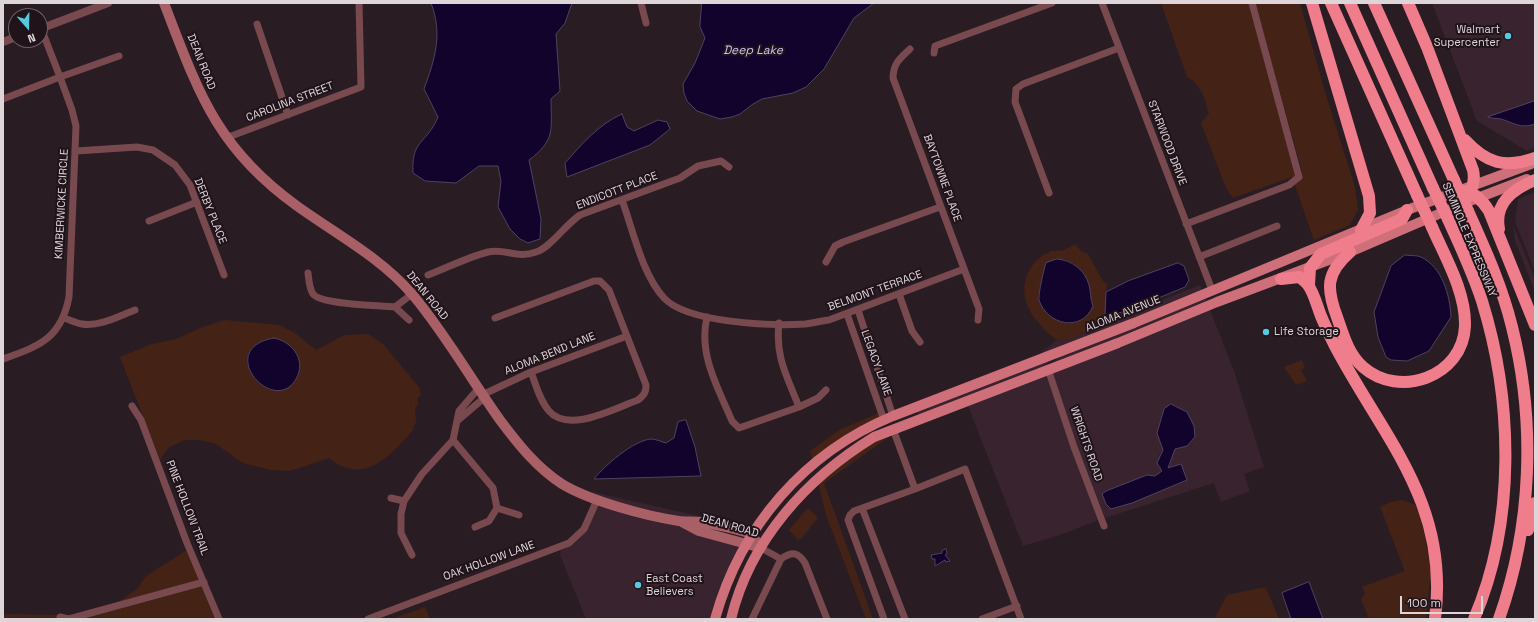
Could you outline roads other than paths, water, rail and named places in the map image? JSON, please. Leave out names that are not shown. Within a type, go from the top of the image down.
[{"type":"highway","points":[[1312,3],[1369,196],[1370,213],[1361,230]]},
{"type":"highway","points":[[1331,3],[1432,227],[1459,292],[1463,307],[1465,327],[1460,346],[1450,362],[1439,371],[1424,379],[1410,382],[1389,381],[1371,374],[1363,367],[1353,355],[1335,312],[1329,284],[1334,270],[1350,252]]},
{"type":"highway","name":"SEMINOLE EXPRESSWAY","points":[[1350,3],[1448,219],[1473,278],[1491,335],[1498,364],[1505,424],[1505,478],[1499,524],[1488,578],[1474,619]]},
{"type":"highway","name":"SEMINOLE EXPRESSWAY","points":[[1374,3],[1465,207],[1487,252],[1504,296],[1515,339],[1525,392],[1528,440],[1526,489],[1514,571],[1499,619]]},
{"type":"highway","points":[[1408,3],[1427,47],[1472,167],[1471,191],[1465,207]]},
{"type":"highway","points":[[1460,134],[1475,151],[1495,162],[1517,164],[1535,158]]},
{"type":"highway","points":[[1506,251],[1498,223],[1502,205],[1514,190],[1535,180]]},
{"type":"highway","points":[[1471,191],[1489,211],[1535,326]]},
{"type":"highway","points":[[1407,210],[1402,219],[1325,251],[1316,258],[1310,268],[1309,285],[1321,317],[1336,347],[1393,442],[1419,496],[1430,529],[1436,560],[1437,594],[1435,619]]},
{"type":"highway","points":[[1281,279],[1299,277],[1309,285]]},
{"type":"highway","points":[[1514,571],[1522,552],[1535,503]]},
{"type":"main road","name":"DEAN ROAD","points":[[164,3],[201,94],[226,138],[251,167],[279,192],[394,275],[412,294],[438,327],[482,394],[517,443],[541,469],[563,485],[597,500],[680,521],[701,522],[748,539],[761,548]]},
{"type":"main road","name":"ALOMA AVENUE","points":[[1471,191],[1535,162]]},
{"type":"main road","name":"ALOMA AVENUE","points":[[715,619],[728,581],[748,539],[778,498],[811,465],[848,438],[915,407],[1134,323],[1407,210],[1471,191],[1535,177]]},
{"type":"main road","points":[[874,437],[893,428],[1465,207]]},
{"type":"main road","points":[[1134,336],[1142,328],[1204,301],[1212,290]]},
{"type":"main road","points":[[1048,369],[1061,352]]},
{"type":"main road","points":[[893,428],[915,407]]},
{"type":"main road","points":[[731,619],[743,583],[761,548],[784,513],[811,483],[840,459],[874,437],[887,426],[889,418]]},
{"type":"street","points":[[48,25],[108,3]]},
{"type":"street","name":"CAROLINA STREET","points":[[226,138],[361,87],[359,3]]},
{"type":"street","points":[[641,3],[646,23]]},
{"type":"street","points":[[934,53],[935,46],[1052,3]]},
{"type":"street","name":"STARWOOD DRIVE","points":[[1102,3],[1212,290]]},
{"type":"street","points":[[1186,224],[1289,185],[1299,177],[1252,3]]},
{"type":"street","points":[[257,24],[288,115]]},
{"type":"street","name":"KIMBERWICKE CIRCLE","points":[[3,359],[34,347],[51,336],[64,318],[69,297],[76,126],[72,110],[48,46]]},
{"type":"street","points":[[1049,193],[1015,102],[1016,89],[1023,84],[1119,48]]},
{"type":"street","name":"BAYTOWNE PLACE","points":[[910,49],[898,60],[893,71],[893,78],[979,309],[978,320]]},
{"type":"street","points":[[3,98],[119,56]]},
{"type":"street","name":"DERBY PLACE","points":[[76,151],[131,147],[153,150],[175,165],[183,174],[197,202],[224,275]]},
{"type":"street","name":"ENDICOTT PLACE","points":[[428,275],[488,252],[502,250],[519,256],[537,252],[550,243],[570,222],[580,215],[680,178],[698,166],[721,161],[729,167]]},
{"type":"street","name":"BELMONT TERRACE","points":[[622,200],[649,276],[656,288],[664,298],[674,305],[707,317],[739,322],[806,324],[847,314],[964,269]]},
{"type":"street","points":[[149,221],[197,202]]},
{"type":"street","points":[[826,262],[835,246],[843,242],[940,207]]},
{"type":"street","points":[[1199,257],[1278,226]]},
{"type":"street","points":[[308,273],[310,289],[314,296],[326,301],[395,307],[409,320]]},
{"type":"street","points":[[495,318],[594,280],[600,281],[608,290],[646,385],[646,391],[644,396],[638,400],[582,420],[571,422],[563,420],[550,411],[544,404],[532,372]]},
{"type":"street","points":[[395,307],[412,294]]},
{"type":"street","points":[[899,294],[912,331],[920,342]]},
{"type":"street","points":[[64,318],[83,324],[98,324],[135,310]]},
{"type":"street","name":"LEGACY LANE","points":[[858,310],[889,418]]},
{"type":"street","name":"LEGACY LANE","points":[[847,314],[889,418]]},
{"type":"street","points":[[707,317],[704,331],[705,351],[723,400],[735,426],[739,428],[799,407],[818,398],[826,390]]},
{"type":"street","points":[[779,323],[777,345],[779,356],[799,407]]},
{"type":"street","name":"ALOMA BEND LANE","points":[[453,440],[459,411],[482,394],[532,372],[627,336]]},
{"type":"street","name":"WRIGHTS ROAD","points":[[1048,369],[1074,447],[1104,526]]},
{"type":"street","name":"ALOMA BEND LANE","points":[[457,421],[482,394]]},
{"type":"street","name":"PINE HOLLOW TRAIL","points":[[132,406],[143,426],[187,543],[219,619]]},
{"type":"street","points":[[893,428],[915,489]]},
{"type":"street","points":[[412,555],[401,533],[400,514],[404,501],[422,474],[453,440],[493,488],[498,508],[489,521],[475,527]]},
{"type":"street","points":[[884,619],[848,520],[850,515],[854,511],[965,469],[1021,619]]},
{"type":"street","points":[[391,498],[404,501]]},
{"type":"street","name":"OAK HOLLOW LANE","points":[[368,619],[569,543],[584,529],[597,500]]},
{"type":"street","points":[[498,508],[519,515]]},
{"type":"street","points":[[862,508],[905,619]]},
{"type":"street","points":[[761,548],[781,559]]},
{"type":"street","points":[[752,619],[781,559],[789,554],[800,555],[805,563],[826,619]]},
{"type":"street","points":[[60,617],[69,619],[204,582]]},
{"type":"street","points":[[982,619],[1017,606]]},
{"type":"water","points":[[431,3],[572,3],[565,23],[556,34],[560,91],[551,99],[550,133],[544,146],[529,160],[541,219],[540,239],[528,243],[520,239],[510,229],[498,207],[501,181],[498,166],[479,166],[456,183],[425,181],[413,173],[413,162],[417,147],[434,126],[438,117],[424,89],[434,57],[437,36],[435,14]]},
{"type":"water","name":"Deep Lake","points":[[702,3],[874,3],[854,18],[824,69],[806,87],[793,93],[762,99],[740,114],[720,119],[697,111],[687,101],[684,93],[683,84],[695,63],[705,38],[700,27]]},
{"type":"water","points":[[1535,101],[1535,124],[1522,126],[1501,119],[1488,117]]},
{"type":"water","points":[[622,114],[627,127],[634,131],[658,120],[667,122],[670,129],[650,145],[567,177],[565,163],[598,129]]},
{"type":"water","points":[[1405,255],[1421,257],[1434,268],[1444,282],[1449,300],[1451,317],[1429,351],[1407,361],[1391,360],[1386,357],[1378,337],[1374,312],[1391,266]]},
{"type":"water","points":[[1057,259],[1068,261],[1081,270],[1089,285],[1093,306],[1088,315],[1073,323],[1057,320],[1049,315],[1043,309],[1039,300],[1040,287],[1046,263]]},
{"type":"water","points":[[1178,263],[1184,266],[1189,280],[1185,287],[1127,311],[1105,316],[1106,292],[1128,281]]},
{"type":"water","points":[[274,338],[290,346],[295,351],[298,356],[300,368],[298,375],[289,387],[277,391],[265,387],[255,378],[249,367],[248,355],[256,345]]},
{"type":"water","points":[[1171,404],[1187,412],[1194,426],[1195,437],[1187,446],[1175,449],[1168,468],[1181,464],[1187,480],[1132,503],[1111,509],[1106,504],[1102,494],[1106,491],[1147,475],[1155,476],[1162,471],[1157,463],[1163,450],[1157,433],[1164,409]]},
{"type":"water","points":[[686,420],[695,447],[701,476],[594,479],[620,454],[636,444],[644,440],[651,439],[666,443],[674,438],[678,422]]},
{"type":"water","points":[[946,549],[947,554],[945,555],[950,561],[946,562],[945,560],[935,566],[935,559],[932,559],[931,555],[942,553],[942,551]]},
{"type":"water","points":[[1309,582],[1323,619],[1291,619],[1282,593]]},
{"type":"place","name":"Walmart Supercenter","points":[[1508,36]]},
{"type":"place","name":"Life Storage","points":[[1266,332]]},
{"type":"place","name":"East Coast Believers","points":[[638,585]]}]
